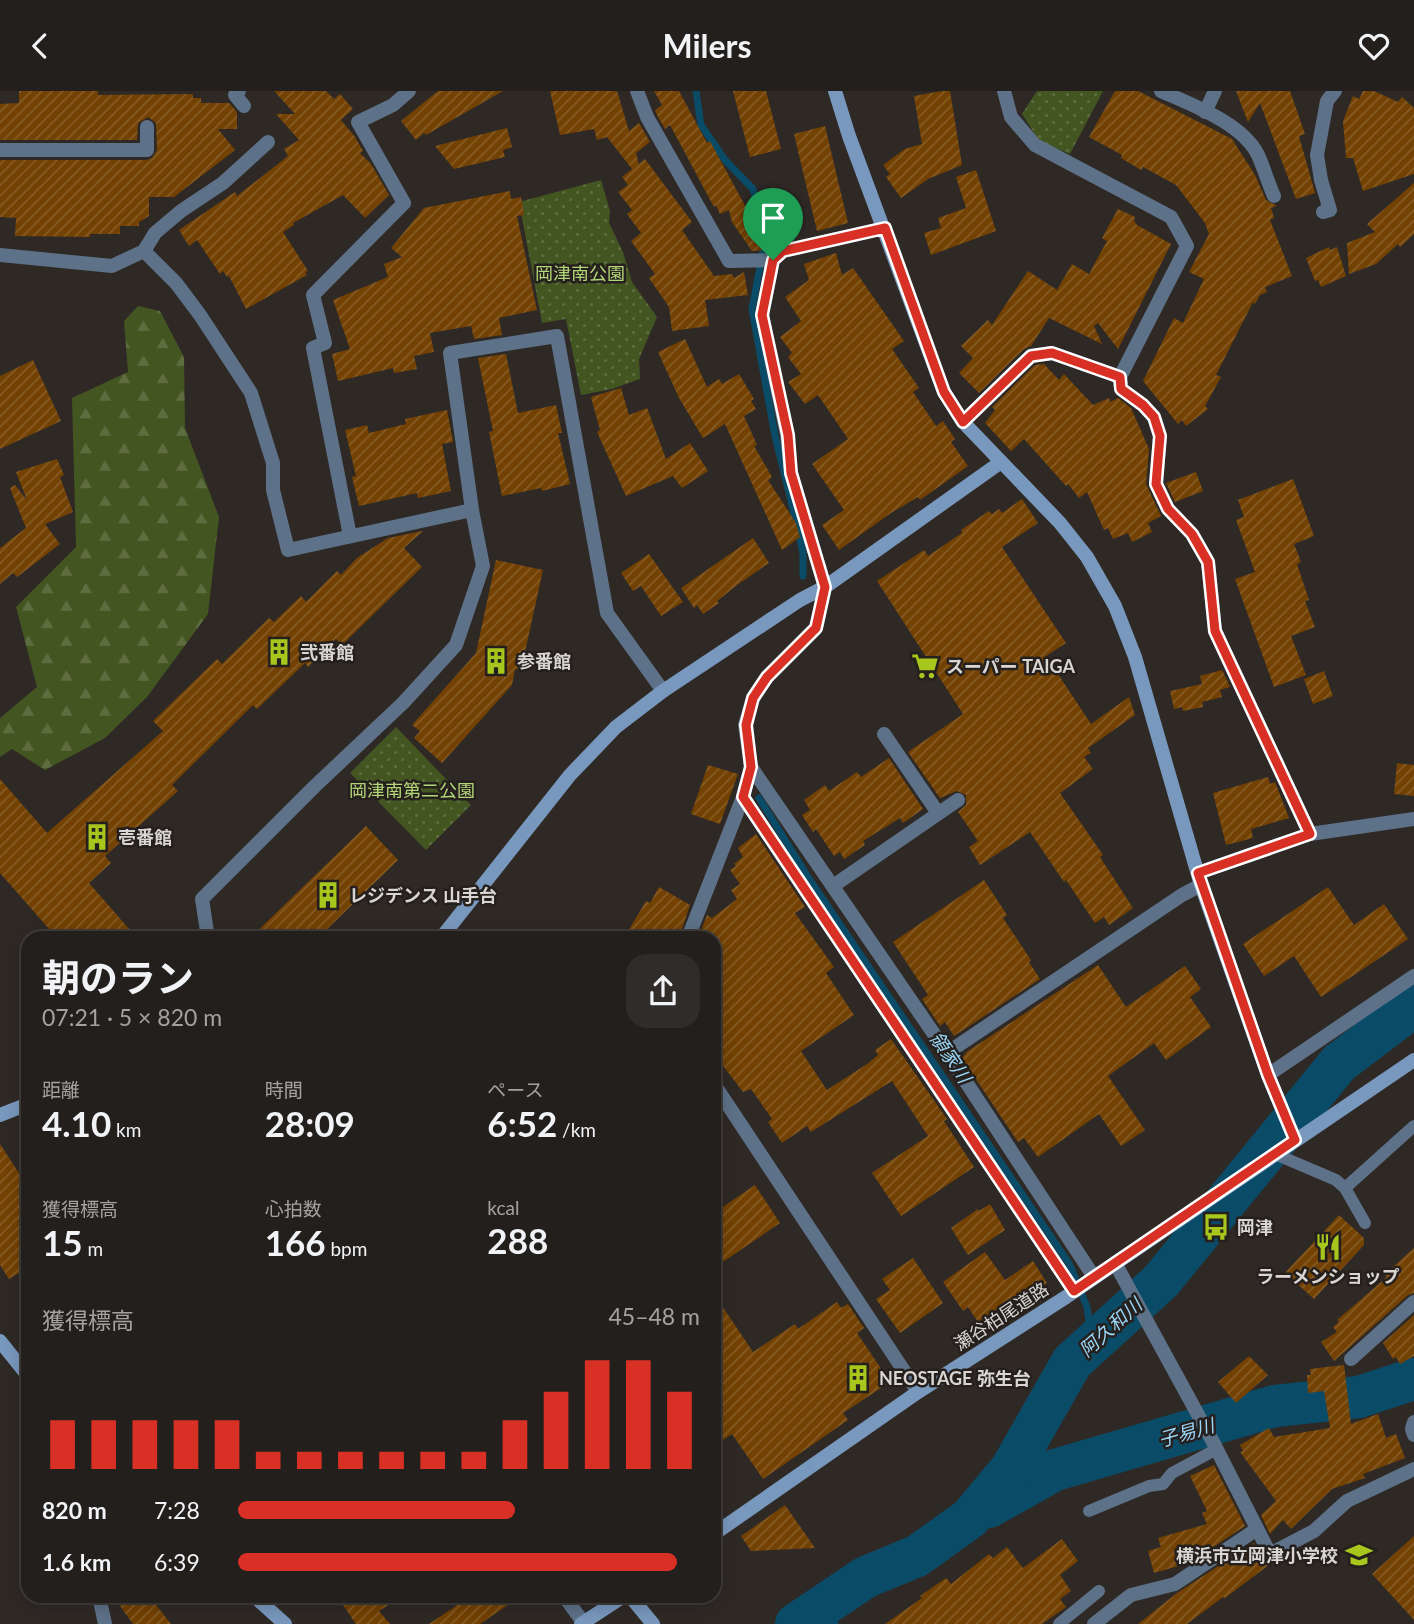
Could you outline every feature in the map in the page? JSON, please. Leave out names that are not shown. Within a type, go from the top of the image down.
[{"type":"street","points":[[239,91],[235,95],[244,106]]},
{"type":"street","points":[[350,536],[313,348],[325,343],[313,295],[404,203],[358,122],[393,105],[409,91]]},
{"type":"street","points":[[637,91],[647,117],[729,261],[773,260]]},
{"type":"street","points":[[835,91],[849,136],[944,392],[963,422],[1060,523],[1087,557],[1115,606],[1135,657],[1199,879],[1268,1075],[1295,1140]]},
{"type":"street","points":[[1004,91],[1011,117],[1035,145],[1171,217],[1187,246],[1120,377],[1121,389],[1154,417],[1160,436],[1156,484],[1168,509],[1192,534],[1208,562],[1215,631],[1310,834]]},
{"type":"street","points":[[1161,91],[1205,111],[1239,133],[1257,152],[1274,196]]},
{"type":"street","points":[[1205,111],[1214,91]]},
{"type":"street","points":[[1323,212],[1330,210],[1317,155],[1327,101],[1335,91]]},
{"type":"street","points":[[0,150],[147,150],[147,127]]},
{"type":"street","points":[[0,255],[112,266],[144,251],[155,233],[181,211],[223,183],[268,142]]},
{"type":"street","points":[[691,931],[743,797],[751,767],[746,725],[753,698],[767,677],[816,628],[825,587],[791,473],[788,435],[762,315],[773,260],[783,251],[885,228]]},
{"type":"street","points":[[144,251],[176,283],[200,314],[251,393],[273,463],[273,490],[288,549],[472,510]]},
{"type":"street","points":[[207,931],[202,899],[403,703],[456,645],[483,566],[472,510],[450,353],[557,336],[607,613],[663,691]]},
{"type":"street","points":[[963,422],[1031,356],[1052,353],[1120,377]]},
{"type":"street","points":[[446,931],[570,775],[616,727],[663,691],[800,600],[825,587],[1001,462]]},
{"type":"street","points":[[884,734],[938,813]]},
{"type":"street","points":[[751,767],[947,1053],[1094,1277]]},
{"type":"street","points":[[743,797],[1074,1291]]},
{"type":"street","points":[[833,886],[958,800]]},
{"type":"street","points":[[947,1053],[1182,895],[1199,879],[1310,834],[1414,819]]},
{"type":"street","points":[[1268,1075],[1414,976]]},
{"type":"street","name":"瀬谷柏尾道路","points":[[721,1529],[918,1392],[1074,1291],[1414,1060]]},
{"type":"street","points":[[721,1095],[918,1392]]},
{"type":"street","points":[[0,1115],[21,1107]]},
{"type":"street","points":[[1115,1263],[1215,1446],[1270,1554],[1314,1531],[1347,1501],[1414,1469]]},
{"type":"street","points":[[1351,1359],[1414,1302]]},
{"type":"street","points":[[0,1341],[21,1367]]},
{"type":"street","points":[[1414,1422],[1414,1434]]},
{"type":"street","points":[[1094,1624],[1131,1595],[1175,1584],[1256,1529]]},
{"type":"street","points":[[100,1603],[105,1624]]},
{"type":"street","points":[[262,1603],[285,1624]]},
{"type":"street","points":[[569,1603],[582,1623],[613,1603]]},
{"type":"street","points":[[636,1603],[653,1624]]},
{"type":"lane","points":[[1345,1188],[1414,1126]]},
{"type":"lane","points":[[1275,1154],[1336,1180],[1345,1188],[1365,1223]]},
{"type":"lane","points":[[1089,1511],[1149,1486],[1163,1483],[1172,1472],[1215,1446]]},
{"type":"lane","points":[[1059,1624],[1100,1591]]},
{"type":"green space","points":[[1037,91],[1103,91],[1070,154],[1040,142],[1022,114]]},
{"type":"green space","name":"岡津南公園","points":[[601,180],[610,211],[609,223],[623,252],[632,282],[657,317],[639,359],[640,379],[612,389],[581,395],[566,319],[542,323],[519,202]]},
{"type":"green space","points":[[138,306],[160,311],[184,357],[185,428],[219,517],[208,614],[147,697],[105,738],[45,770],[12,749],[0,757],[0,718],[37,687],[16,607],[76,547],[72,398],[128,372],[124,321]]},
{"type":"green space","name":"岡津南第二公園","points":[[396,727],[471,805],[426,850],[350,773]]},
{"type":"building","points":[[19,91],[98,91],[98,95],[193,94],[193,98],[201,98],[201,103],[229,103],[237,112],[237,129],[218,129],[235,150],[174,197],[149,197],[149,216],[139,222],[139,226],[120,226],[120,234],[90,234],[90,237],[15,236],[16,218],[0,217],[0,160],[147,160],[152,158],[157,150],[156,123],[148,117],[138,123],[137,140],[0,140],[0,104],[19,103]]},
{"type":"building","points":[[274,91],[326,91],[334,99],[340,94],[353,109],[341,120],[355,137],[363,151],[360,153],[371,164],[389,195],[365,218],[343,195],[293,223],[294,225],[283,232],[308,271],[305,272],[307,275],[246,309],[229,276],[223,271],[220,274],[197,240],[189,246],[179,230],[235,192],[237,196],[288,156],[284,149],[299,140],[276,114],[295,114]]},
{"type":"building","points":[[438,91],[503,91],[426,135],[424,133],[416,140],[401,121]]},
{"type":"building","points":[[550,91],[617,91],[629,131],[639,123],[650,142],[636,153],[639,164],[645,159],[692,222],[682,230],[714,276],[732,274],[734,278],[744,272],[748,295],[705,300],[709,326],[672,331],[669,307],[649,278],[655,274],[631,241],[641,233],[627,214],[632,210],[618,192],[628,185],[622,177],[632,169],[607,137],[597,140],[594,129],[560,135]]},
{"type":"building","points":[[654,91],[679,91],[707,143],[710,141],[769,250],[752,251],[732,222],[729,210],[720,214],[716,205],[714,207],[670,125],[665,129],[656,113],[655,110],[662,105]]},
{"type":"building","points":[[733,91],[766,91],[781,149],[750,157]]},
{"type":"building","points":[[950,91],[962,165],[928,179],[901,198],[886,177],[890,174],[883,165],[905,149],[922,144],[914,96]]},
{"type":"building","points":[[1115,91],[1138,91],[1232,139],[1255,175],[1266,200],[1277,206],[1271,208],[1274,218],[1270,220],[1292,276],[1265,287],[1267,292],[1260,295],[1255,304],[1253,302],[1216,375],[1221,377],[1205,406],[1208,409],[1186,426],[1182,420],[1178,424],[1143,381],[1174,318],[1183,323],[1204,279],[1189,272],[1209,234],[1205,223],[1176,185],[1143,167],[1141,170],[1121,158],[1122,155],[1089,137]]},
{"type":"building","points":[[1236,91],[1290,91],[1305,134],[1299,136],[1315,193],[1296,199],[1260,103],[1248,122]]},
{"type":"building","points":[[1363,91],[1374,91],[1398,102],[1402,97],[1414,108],[1414,174],[1363,191],[1353,158],[1346,158],[1343,121],[1353,96],[1359,99]]},
{"type":"building","points":[[825,126],[848,223],[817,231],[794,134]]},
{"type":"building","points":[[507,128],[512,147],[503,150],[505,157],[454,169],[435,146]]},
{"type":"building","points":[[976,170],[996,231],[931,255],[924,233],[941,228],[938,218],[966,208],[956,177]]},
{"type":"building","points":[[1414,183],[1414,234],[1376,264],[1349,274],[1347,243],[1375,232],[1367,224]]},
{"type":"building","points":[[510,191],[511,199],[521,197],[524,215],[517,216],[537,310],[499,318],[502,335],[474,339],[471,326],[430,333],[434,352],[414,356],[417,369],[394,373],[393,368],[338,381],[332,354],[350,349],[333,300],[388,277],[384,264],[402,257],[391,248],[424,208]]},
{"type":"building","points":[[1118,209],[1135,217],[1137,225],[1171,244],[1118,349],[1098,323],[1094,326],[1102,344],[1049,318],[1031,346],[1024,349],[979,393],[959,373],[973,358],[961,346],[988,320],[992,325],[1028,271],[1057,290],[1072,264],[1089,274],[1107,241],[1102,238]]},
{"type":"building","points":[[1329,247],[1330,250],[1337,247],[1346,276],[1321,287],[1318,280],[1315,281],[1306,258]]},
{"type":"building","points":[[836,253],[842,275],[853,268],[904,341],[892,349],[919,388],[913,392],[936,426],[943,421],[955,439],[951,442],[968,466],[920,500],[918,497],[891,513],[839,550],[822,525],[844,510],[812,464],[848,439],[818,395],[805,404],[788,382],[801,374],[788,357],[792,353],[780,337],[801,321],[785,297],[809,280],[804,264]]},
{"type":"building","points":[[685,339],[707,387],[719,379],[722,384],[739,374],[754,399],[751,401],[756,409],[744,416],[757,445],[754,446],[772,477],[768,480],[796,523],[800,537],[782,550],[725,424],[703,438],[679,398],[658,352]]},
{"type":"building","points":[[506,354],[518,413],[556,405],[562,433],[558,433],[570,484],[502,496],[489,432],[493,431],[478,358]]},
{"type":"building","points":[[33,360],[61,421],[0,449],[0,376]]},
{"type":"building","points":[[1044,364],[1059,380],[1064,374],[1093,405],[1109,398],[1110,402],[1118,398],[1131,408],[1149,449],[1146,484],[1161,516],[1148,523],[1152,532],[1132,542],[1128,533],[1113,539],[1108,528],[1104,530],[1087,492],[1079,498],[1024,439],[1011,451],[985,423],[995,410],[992,407],[1035,365]]},
{"type":"building","points":[[621,388],[629,415],[647,408],[666,459],[690,443],[708,471],[682,488],[673,476],[626,496],[597,432],[600,430],[591,397]]},
{"type":"building","points":[[447,410],[453,442],[442,444],[451,491],[418,498],[417,493],[359,506],[352,477],[356,476],[345,430],[367,425],[369,433],[406,424],[405,419]]},
{"type":"building","points":[[57,459],[64,475],[60,477],[73,512],[45,524],[60,544],[17,577],[13,573],[0,584],[0,548],[26,528],[10,488],[15,485],[27,500],[16,472]]},
{"type":"building","points":[[1196,472],[1203,491],[1175,502],[1166,483]]},
{"type":"building","points":[[1293,479],[1314,536],[1294,544],[1301,562],[1297,564],[1309,600],[1305,601],[1315,627],[1291,636],[1306,675],[1274,687],[1235,579],[1255,572],[1236,520],[1244,517],[1238,500]]},
{"type":"building","points":[[1022,499],[1038,523],[1002,547],[1066,643],[1046,656],[1091,724],[1129,697],[1135,715],[1088,748],[1091,753],[1084,757],[1093,769],[1060,793],[1103,855],[1100,857],[1133,908],[1109,925],[1104,917],[1095,923],[1030,832],[980,865],[969,847],[978,841],[958,812],[966,805],[966,795],[957,791],[940,798],[908,752],[963,714],[877,581],[924,550],[928,556],[989,511],[992,514],[999,509],[1002,513]]},
{"type":"building","points":[[423,531],[404,548],[422,567],[342,645],[336,639],[308,667],[305,663],[257,709],[253,705],[172,785],[178,791],[105,856],[111,863],[89,883],[131,931],[51,931],[0,873],[0,779],[47,833],[163,731],[153,721],[217,659],[222,664],[269,618],[274,622],[301,596],[306,602],[337,571],[341,575],[357,558],[388,538]]},
{"type":"building","points":[[753,538],[769,563],[737,585],[703,614],[697,605],[694,608],[681,588]]},
{"type":"building","points":[[649,554],[683,602],[661,616],[641,586],[633,591],[621,573]]},
{"type":"building","name":"参番館","points":[[496,560],[543,570],[521,670],[515,669],[512,685],[442,763],[414,738],[420,731],[412,725],[476,653]]},
{"type":"building","points":[[1222,670],[1230,687],[1220,690],[1222,697],[1202,702],[1203,707],[1183,711],[1182,707],[1174,709],[1170,691],[1202,684],[1200,676]]},
{"type":"building","points":[[1324,671],[1333,696],[1313,704],[1304,679]]},
{"type":"building","points":[[889,758],[923,809],[903,823],[900,818],[863,841],[865,845],[844,859],[840,852],[834,856],[816,829],[813,832],[802,815],[810,810],[804,800],[825,785],[829,791],[857,772],[861,777]]},
{"type":"building","points":[[1397,763],[1414,765],[1414,796],[1394,794]]},
{"type":"building","points":[[708,765],[738,774],[720,824],[691,814]]},
{"type":"building","points":[[1268,777],[1270,784],[1275,782],[1289,818],[1251,829],[1253,838],[1226,845],[1213,793]]},
{"type":"building","name":"レジデンス 山手台","points":[[366,826],[398,860],[325,931],[257,931]]},
{"type":"building","points":[[756,834],[805,907],[795,913],[834,967],[826,973],[854,1015],[801,1051],[827,1090],[867,1064],[878,1055],[875,1050],[891,1039],[947,1119],[944,1121],[974,1167],[901,1216],[872,1173],[928,1136],[892,1081],[811,1132],[807,1126],[782,1143],[768,1122],[772,1119],[751,1089],[743,1092],[721,1063],[721,931],[701,931],[707,915],[712,918],[737,899],[731,890],[740,884],[730,870],[743,857],[738,848]]},
{"type":"building","points":[[984,880],[1007,915],[1003,918],[1031,960],[1029,962],[1040,979],[954,1036],[945,1022],[940,1026],[922,999],[928,995],[893,942]]},
{"type":"building","points":[[659,887],[690,905],[681,931],[628,931],[646,901],[650,903]]},
{"type":"building","points":[[1328,887],[1354,925],[1384,904],[1408,939],[1321,997],[1294,956],[1264,976],[1243,944]]},
{"type":"building","points":[[1098,965],[1126,1007],[1185,966],[1201,989],[1190,997],[1211,1027],[1166,1060],[1154,1043],[1108,1076],[1145,1130],[1121,1146],[1099,1114],[1038,1157],[1024,1138],[1018,1142],[961,1057]]},
{"type":"building","points":[[0,1144],[21,1176],[21,1271],[9,1279],[0,1265]]},
{"type":"building","points":[[755,1185],[780,1223],[721,1263],[721,1208]]},
{"type":"building","points":[[990,1204],[1005,1230],[968,1255],[951,1228]]},
{"type":"building","points":[[1339,1215],[1364,1238],[1364,1245],[1314,1299],[1285,1273]]},
{"type":"building","points":[[1414,1248],[1414,1293],[1408,1295],[1334,1361],[1321,1342],[1337,1332],[1333,1327],[1339,1322],[1337,1320],[1387,1277],[1385,1274]]},
{"type":"building","points":[[985,1252],[1005,1280],[1033,1261],[1047,1283],[1021,1300],[1017,1295],[978,1322],[968,1307],[963,1311],[943,1282]]},
{"type":"building","points":[[913,1258],[943,1303],[900,1333],[876,1299],[890,1290],[882,1279]]},
{"type":"building","points":[[837,1302],[841,1308],[848,1304],[864,1328],[857,1333],[890,1382],[843,1413],[848,1420],[763,1479],[732,1434],[721,1441],[721,1304],[753,1352],[795,1324],[798,1329]]},
{"type":"building","points":[[1414,1315],[1414,1356],[1400,1364],[1396,1357],[1393,1359],[1383,1343]]},
{"type":"building","points":[[1249,1356],[1268,1375],[1236,1403],[1218,1382]]},
{"type":"building","points":[[1344,1365],[1351,1424],[1378,1414],[1386,1438],[1396,1434],[1405,1458],[1363,1474],[1365,1478],[1332,1489],[1291,1529],[1283,1520],[1270,1534],[1261,1515],[1276,1501],[1240,1452],[1243,1451],[1240,1445],[1269,1428],[1274,1437],[1330,1428],[1324,1391],[1308,1393],[1307,1375],[1311,1375],[1310,1369]]},
{"type":"building","points":[[1214,1465],[1245,1526],[1189,1563],[1154,1573],[1148,1551],[1161,1547],[1158,1538],[1207,1524],[1202,1513],[1207,1511],[1190,1476]]},
{"type":"building","points":[[785,1505],[815,1548],[751,1551],[741,1536]]},
{"type":"building","points":[[1414,1536],[1414,1620],[1372,1574]]},
{"type":"building","points":[[1062,1539],[1078,1561],[1060,1575],[1071,1591],[1060,1599],[1066,1607],[1042,1624],[885,1624],[946,1578],[951,1584],[989,1554],[993,1558],[1007,1547],[1023,1568]]},
{"type":"building","points":[[1254,1543],[1262,1559],[1270,1564],[1225,1598],[1187,1624],[1138,1624],[1177,1593]]},
{"type":"building","points":[[118,1603],[154,1603],[171,1624],[133,1624]]},
{"type":"building","points":[[342,1603],[391,1603],[379,1611],[390,1624],[356,1624]]},
{"type":"building","points":[[454,1603],[511,1603],[480,1624],[429,1624],[456,1606]]},
{"type":"waterway","points":[[696,91],[701,125],[725,160],[753,189],[768,242],[763,251],[752,309],[775,436],[803,553],[803,576]]},
{"type":"waterway","name":"領家川","points":[[759,798],[810,880],[1070,1265],[1087,1307],[1092,1344]]},
{"type":"waterway","name":"阿久和川","points":[[796,1624],[866,1577],[917,1556],[970,1518],[1011,1469],[1072,1362],[1161,1281],[1339,1063],[1414,1006]]},
{"type":"waterway","name":"子易川","points":[[989,1507],[1055,1470],[1275,1406],[1359,1397],[1414,1379]]},
{"type":"waterway","points":[[826,1604],[835,1624]]},
{"type":"place","name":"弐番館","points":[[279,652]]},
{"type":"place","name":"参番館","points":[[496,661]]},
{"type":"place","name":"スーパー TAIGA","points":[[925,666]]},
{"type":"place","name":"壱番館","points":[[97,837]]},
{"type":"place","name":"レジデンス 山手台","points":[[328,895]]},
{"type":"place","name":"岡津","points":[[1216,1227]]},
{"type":"place","name":"ラーメンショップ","points":[[1328,1247]]},
{"type":"place","name":"NEOSTAGE 弥生台","points":[[858,1378]]},
{"type":"place","name":"横浜市立岡津小学校","points":[[1359,1555]]},
{"type":"route","points":[[885,228],[944,392],[963,422],[1031,356],[1052,353],[1120,377],[1121,389],[1154,417],[1160,436],[1156,484],[1168,509],[1192,534],[1208,562],[1215,631],[1310,834],[1198,873],[1268,1075],[1295,1140],[1074,1291],[743,797],[751,767],[746,725],[753,698],[767,677],[816,628],[825,587],[791,473],[788,435],[762,315],[773,260],[783,251],[885,228]]}]
